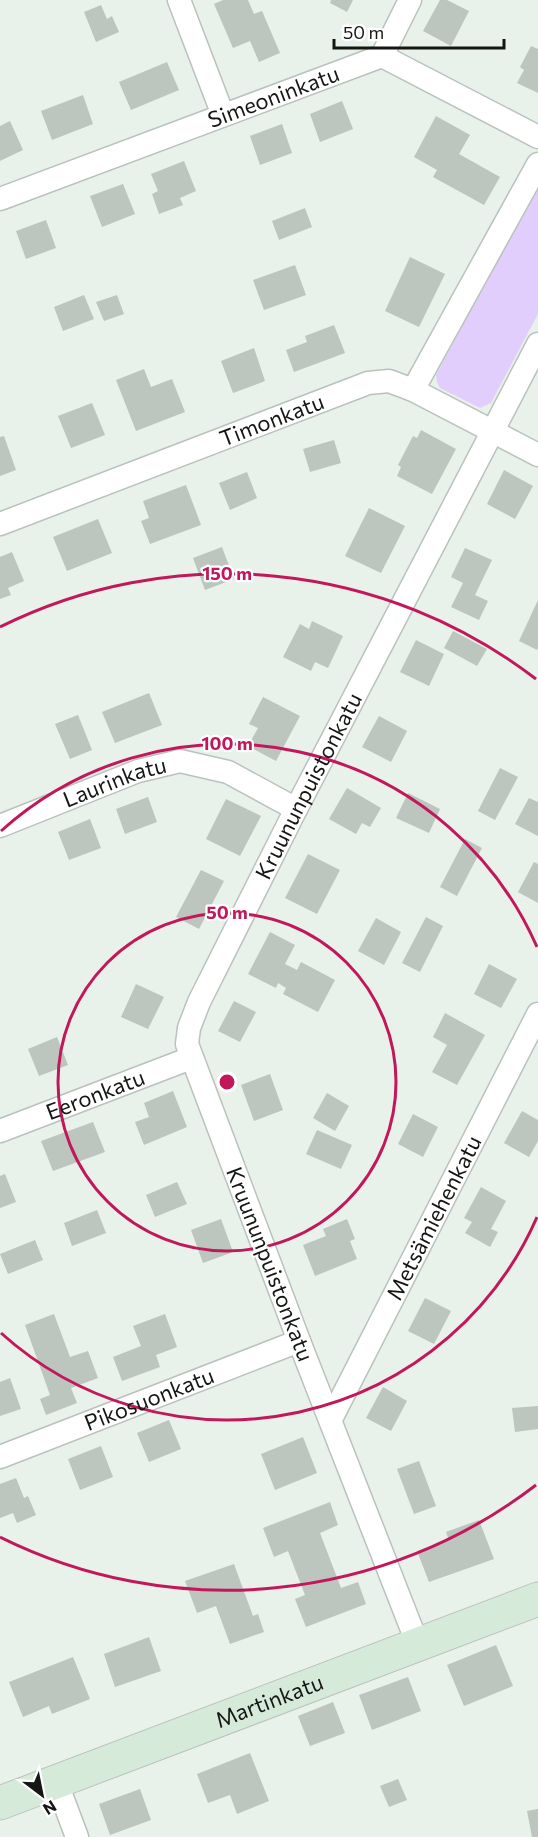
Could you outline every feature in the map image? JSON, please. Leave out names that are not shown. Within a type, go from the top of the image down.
[{"type":"street","points":[[179,0],[223,115]]},
{"type":"street","points":[[410,0],[382,56],[538,137]]},
{"type":"street","name":"Simeoninkatu","points":[[0,199],[382,56]]},
{"type":"street","points":[[413,390],[538,164]]},
{"type":"street","name":"Kruununpuistonkatu","points":[[418,1645],[187,1044],[189,1028],[199,1002],[296,809],[538,344]]},
{"type":"street","name":"Timonkatu","points":[[0,524],[368,383],[389,381],[413,390],[538,455]]},
{"type":"street","name":"Laurinkatu","points":[[0,826],[138,771],[180,761],[228,772],[296,809]]},
{"type":"street","name":"Metsämiehenkatu","points":[[330,1419],[538,1014]]},
{"type":"street","name":"Eeronkatu","points":[[0,1131],[191,1058]]},
{"type":"street","name":"Pikosuonkatu","points":[[0,1457],[300,1341]]},
{"type":"street","name":"Martinkatu","points":[[0,1803],[538,1599]]},
{"type":"street","points":[[56,1781],[77,1837]]},
{"type":"shaded area","points":[[538,185],[538,314],[491,403],[480,408],[440,388],[436,375]]},
{"type":"building","points":[[223,0],[248,0],[254,14],[262,11],[280,53],[259,62],[250,41],[233,48],[214,4]]},
{"type":"building","points":[[331,0],[353,0],[347,12],[330,3]]},
{"type":"building","points":[[440,0],[447,0],[469,11],[451,46],[423,31]]},
{"type":"building","points":[[101,5],[107,19],[112,16],[119,32],[96,42],[84,12]]},
{"type":"building","points":[[531,46],[538,49],[538,93],[517,83],[524,70],[520,67]]},
{"type":"building","points":[[167,62],[179,90],[131,110],[119,82]]},
{"type":"building","points":[[83,95],[93,124],[52,140],[41,111]]},
{"type":"building","points":[[342,101],[353,129],[320,142],[310,114]]},
{"type":"building","points":[[436,116],[470,135],[459,154],[500,177],[484,205],[433,177],[437,170],[414,157]]},
{"type":"building","points":[[10,121],[23,150],[0,161],[0,126]]},
{"type":"building","points":[[282,124],[292,153],[260,165],[250,136]]},
{"type":"building","points":[[184,161],[196,191],[180,198],[183,205],[159,214],[152,194],[158,191],[151,174]]},
{"type":"building","points":[[123,184],[135,214],[102,227],[90,196]]},
{"type":"building","points":[[305,208],[312,227],[279,240],[272,221]]},
{"type":"building","points":[[46,220],[56,248],[26,259],[16,231]]},
{"type":"building","points":[[410,257],[445,274],[419,327],[385,311]]},
{"type":"building","points":[[295,265],[306,295],[264,310],[253,280]]},
{"type":"building","points":[[84,295],[94,319],[63,331],[54,307]]},
{"type":"building","points":[[117,295],[124,314],[104,321],[96,302]]},
{"type":"building","points":[[334,325],[345,353],[294,372],[286,350],[307,342],[305,336]]},
{"type":"building","points":[[254,348],[265,381],[233,393],[221,361]]},
{"type":"building","points":[[144,369],[151,387],[172,379],[185,412],[136,431],[116,380]]},
{"type":"building","points":[[92,403],[105,435],[71,448],[58,416]]},
{"type":"building","points":[[421,430],[456,449],[432,494],[397,476],[401,467],[398,465],[413,436],[417,438]]},
{"type":"building","points":[[4,436],[16,470],[0,476],[0,437]]},
{"type":"building","points":[[334,440],[341,463],[310,472],[303,449]]},
{"type":"building","points":[[504,470],[533,486],[515,519],[487,504]]},
{"type":"building","points":[[247,472],[257,498],[230,510],[219,483]]},
{"type":"building","points":[[186,485],[201,525],[150,544],[141,521],[149,518],[143,501]]},
{"type":"building","points":[[369,508],[405,526],[381,573],[345,556]]},
{"type":"building","points":[[98,519],[112,553],[67,571],[53,537]]},
{"type":"building","points":[[222,547],[234,579],[205,590],[193,558]]},
{"type":"building","points":[[465,548],[492,560],[475,595],[488,601],[479,620],[451,607],[463,583],[451,577]]},
{"type":"building","points":[[12,552],[24,581],[8,588],[11,595],[0,599],[0,557]]},
{"type":"building","points":[[538,600],[538,648],[537,650],[519,641]]},
{"type":"building","points":[[312,621],[343,636],[328,668],[315,662],[311,671],[283,657],[300,624],[309,629]]},
{"type":"building","points":[[453,631],[487,649],[477,666],[444,648]]},
{"type":"building","points":[[416,640],[444,654],[429,686],[400,672]]},
{"type":"building","points":[[149,693],[162,725],[115,743],[102,712]]},
{"type":"building","points":[[263,697],[300,716],[276,761],[248,746],[258,728],[249,724]]},
{"type":"building","points":[[78,715],[92,750],[70,759],[55,724]]},
{"type":"building","points":[[379,716],[407,731],[391,762],[362,747]]},
{"type":"building","points":[[500,768],[518,777],[495,820],[478,811]]},
{"type":"building","points":[[347,788],[381,808],[370,827],[362,823],[356,834],[329,819]]},
{"type":"building","points":[[408,793],[440,809],[429,833],[396,818]]},
{"type":"building","points":[[148,797],[157,822],[125,834],[116,809]]},
{"type":"building","points":[[529,798],[538,802],[538,836],[515,824]]},
{"type":"building","points":[[226,799],[261,816],[240,856],[206,839]]},
{"type":"building","points":[[90,819],[101,848],[69,860],[58,832]]},
{"type":"building","points":[[465,839],[482,848],[457,896],[440,887]]},
{"type":"building","points":[[308,854],[340,870],[317,914],[285,898]]},
{"type":"building","points":[[534,862],[538,864],[538,903],[518,892]]},
{"type":"building","points":[[201,870],[224,881],[199,929],[176,917]]},
{"type":"building","points":[[426,917],[443,926],[420,972],[402,963]]},
{"type":"building","points":[[376,918],[401,932],[384,965],[358,951]]},
{"type":"building","points":[[270,932],[295,945],[285,964],[297,970],[301,962],[335,980],[318,1012],[283,994],[286,988],[278,983],[276,988],[248,974]]},
{"type":"building","points":[[489,964],[517,979],[501,1008],[474,994]]},
{"type":"building","points":[[136,984],[164,997],[148,1029],[121,1017]]},
{"type":"building","points":[[234,1001],[256,1012],[240,1042],[218,1031]]},
{"type":"building","points":[[445,1013],[485,1035],[457,1085],[432,1072],[447,1045],[433,1037]]},
{"type":"building","points":[[57,1037],[68,1065],[39,1076],[28,1049]]},
{"type":"building","points":[[270,1074],[283,1110],[254,1121],[241,1085]]},
{"type":"building","points":[[173,1091],[187,1127],[144,1145],[135,1122],[149,1117],[144,1103]]},
{"type":"building","points":[[327,1093],[349,1106],[335,1131],[313,1118]]},
{"type":"building","points":[[522,1111],[538,1120],[538,1141],[529,1157],[504,1143]]},
{"type":"building","points":[[413,1114],[438,1127],[423,1157],[398,1144]]},
{"type":"building","points":[[93,1122],[105,1152],[53,1171],[41,1141]]},
{"type":"building","points":[[317,1130],[352,1145],[341,1169],[306,1154]]},
{"type":"building","points":[[5,1174],[16,1202],[0,1208],[0,1176]]},
{"type":"building","points":[[177,1182],[187,1204],[155,1217],[146,1195]]},
{"type":"building","points":[[481,1187],[506,1201],[491,1229],[498,1232],[490,1247],[465,1233],[472,1222],[464,1218]]},
{"type":"building","points":[[97,1210],[106,1233],[72,1246],[64,1223]]},
{"type":"building","points":[[221,1219],[233,1252],[203,1263],[191,1230]]},
{"type":"building","points":[[347,1219],[355,1239],[350,1241],[357,1259],[315,1276],[303,1245],[326,1236],[323,1229]]},
{"type":"building","points":[[35,1240],[43,1260],[8,1274],[0,1254]]},
{"type":"building","points":[[425,1298],[451,1311],[434,1344],[408,1331]]},
{"type":"building","points":[[54,1314],[70,1357],[88,1351],[98,1378],[71,1388],[77,1403],[46,1415],[40,1399],[50,1395],[25,1325]]},
{"type":"building","points":[[165,1314],[177,1347],[156,1355],[160,1367],[122,1381],[113,1357],[141,1346],[133,1326]]},
{"type":"building","points":[[10,1378],[21,1409],[0,1416],[0,1382]]},
{"type":"building","points":[[383,1387],[407,1401],[391,1431],[366,1418]]},
{"type":"building","points":[[538,1406],[538,1429],[515,1432],[512,1408]]},
{"type":"building","points":[[169,1420],[181,1449],[149,1462],[137,1433]]},
{"type":"building","points":[[303,1437],[317,1473],[275,1490],[261,1454]]},
{"type":"building","points":[[101,1446],[113,1477],[80,1490],[68,1459]]},
{"type":"building","points":[[419,1461],[436,1506],[414,1514],[397,1469]]},
{"type":"building","points":[[16,1478],[24,1498],[28,1496],[36,1515],[17,1523],[13,1513],[0,1518],[0,1484]]},
{"type":"building","points":[[330,1502],[338,1525],[320,1533],[341,1588],[358,1582],[366,1604],[306,1627],[295,1599],[305,1595],[288,1551],[274,1557],[263,1528]]},
{"type":"building","points":[[479,1520],[494,1559],[429,1582],[417,1551],[449,1540],[446,1532]]},
{"type":"building","points":[[234,1564],[253,1616],[258,1614],[264,1632],[230,1644],[216,1606],[197,1613],[185,1581]]},
{"type":"building","points":[[149,1637],[161,1671],[115,1687],[104,1654]]},
{"type":"building","points":[[496,1645],[513,1686],[464,1706],[447,1665]]},
{"type":"building","points":[[73,1657],[90,1699],[52,1714],[49,1706],[23,1717],[9,1682]]},
{"type":"building","points":[[408,1677],[421,1711],[372,1730],[359,1695]]},
{"type":"building","points":[[333,1702],[345,1733],[310,1746],[298,1716]]},
{"type":"building","points":[[250,1753],[269,1801],[237,1814],[230,1795],[208,1803],[197,1774]]},
{"type":"building","points":[[398,1779],[407,1800],[389,1807],[380,1786]]},
{"type":"building","points":[[140,1789],[151,1820],[110,1835],[99,1804]]},
{"type":"building","points":[[538,1809],[538,1837],[532,1837],[527,1811]]}]
